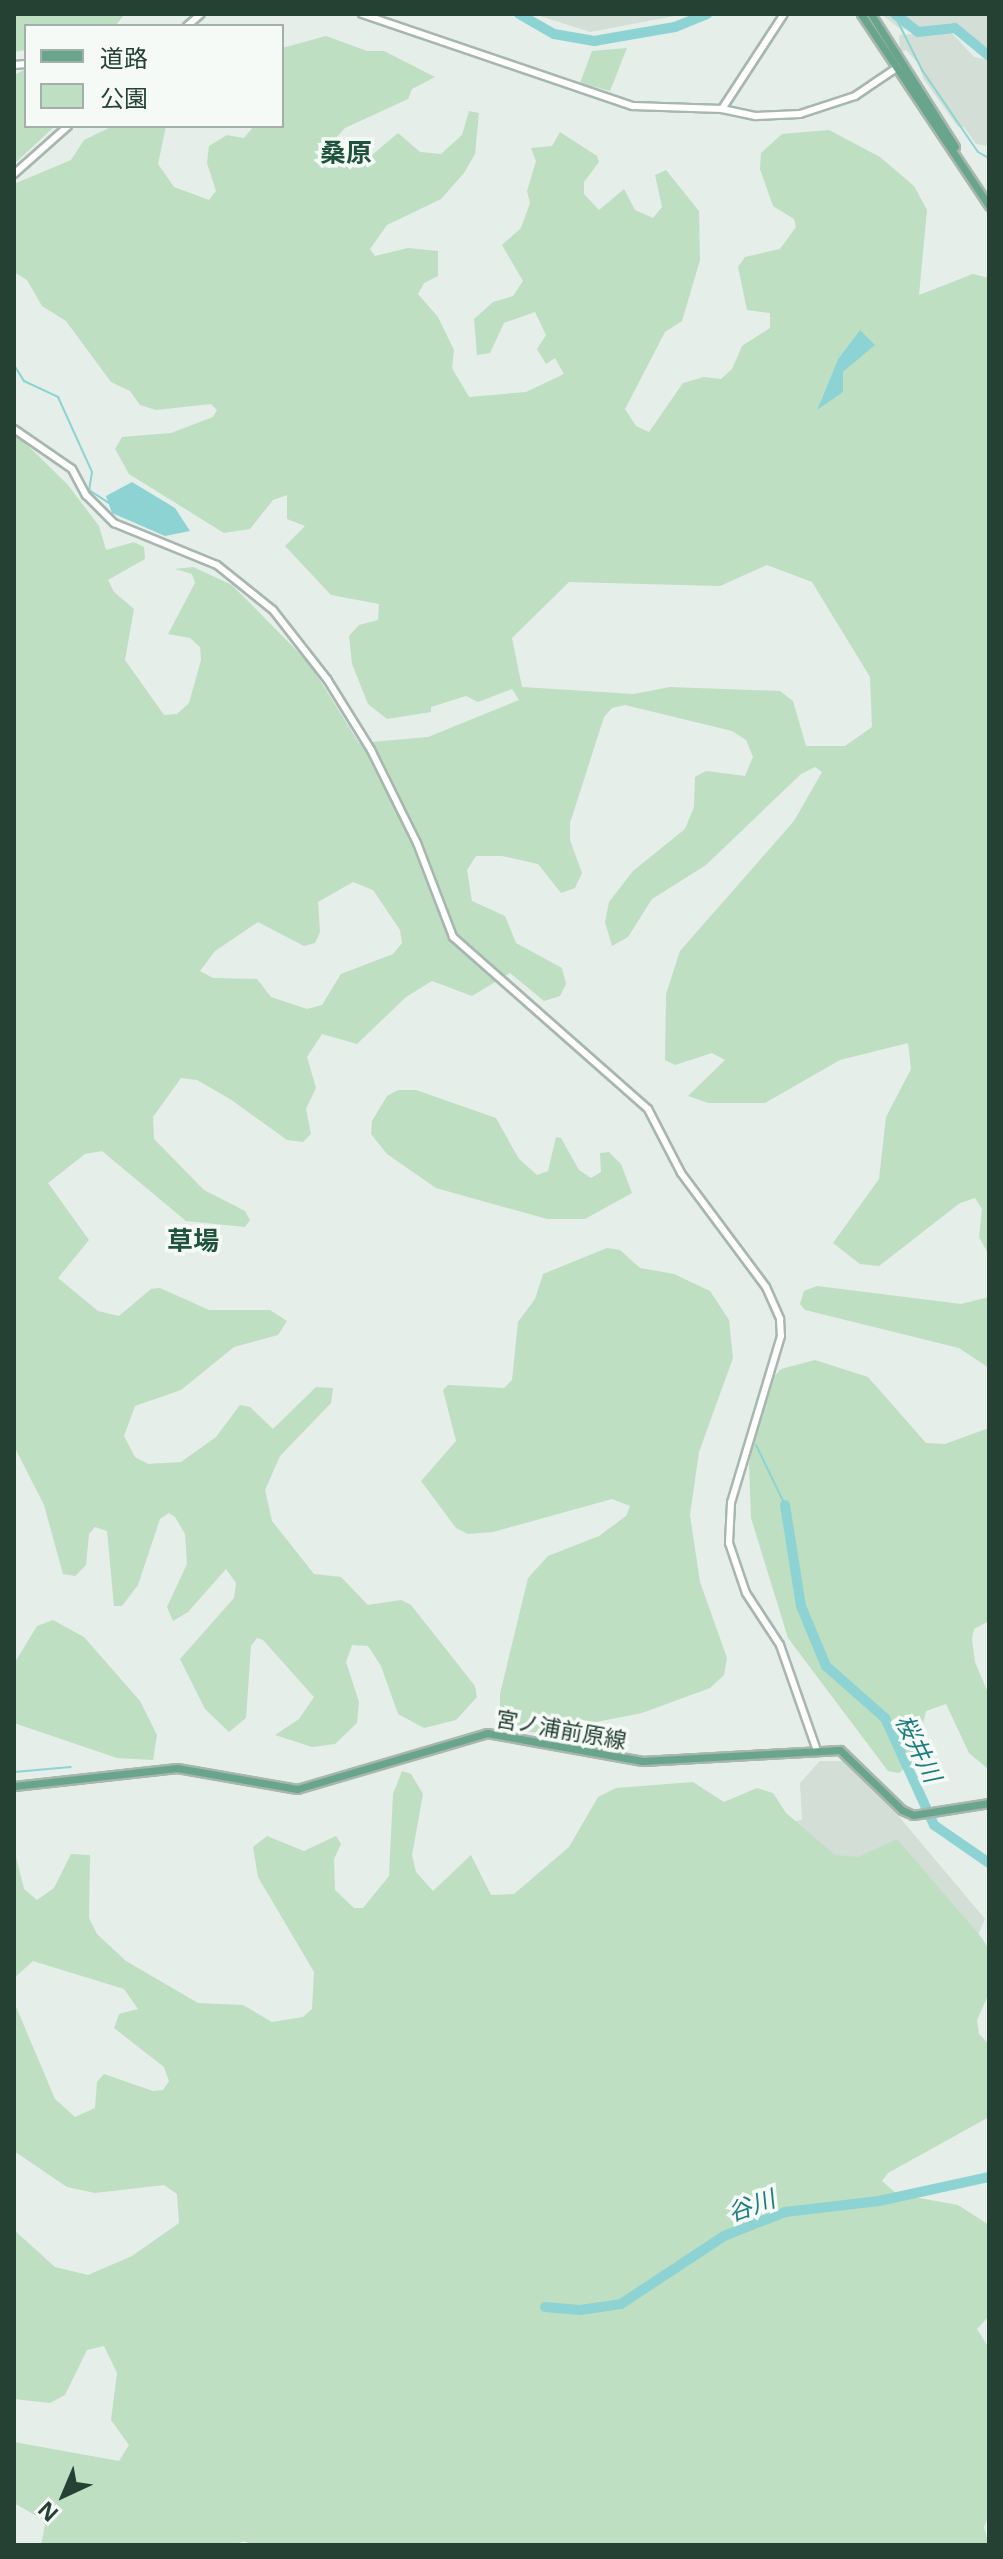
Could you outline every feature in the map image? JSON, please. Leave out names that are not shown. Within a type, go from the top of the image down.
[{"type":"main road","points":[[861,14],[988,203]]},
{"type":"main road","points":[[873,18],[899,67]]},
{"type":"main road","name":"宮ノ浦前原線","points":[[14,1786],[177,1768],[297,1789],[487,1733],[642,1761],[816,1748],[850,1755],[902,1810],[920,1814],[989,1803]]},
{"type":"street","points":[[362,14],[633,106],[722,109],[756,116],[800,114],[855,96],[899,67]]},
{"type":"street","points":[[722,109],[784,14]]},
{"type":"street","points":[[14,174],[66,128]]},
{"type":"street","points":[[14,429],[72,469],[86,495],[114,523],[217,565],[273,610],[327,679],[371,750],[417,843],[453,937],[648,1109],[681,1173],[766,1287],[780,1319],[781,1336],[731,1503],[729,1543],[746,1593],[780,1645],[816,1748]]},
{"type":"shaded area","points":[[534,14],[685,14],[590,32]]},
{"type":"shaded area","points":[[881,14],[989,14],[989,52],[979,51],[952,24],[919,31],[899,28]]},
{"type":"shaded area","points":[[950,31],[974,57],[989,60],[989,146],[976,144],[964,127],[958,127],[923,78],[919,64],[906,50],[900,52],[899,35]]},
{"type":"shaded area","points":[[820,1761],[846,1761],[869,1781],[985,1919],[959,1979],[777,1824],[802,1820],[800,1783]]},
{"type":"green space","points":[[14,14],[125,14],[117,24],[24,24],[24,50],[14,52]]},
{"type":"green space","points":[[326,36],[367,51],[384,51],[435,77],[412,89],[408,99],[345,128],[325,150],[326,168],[365,161],[398,133],[420,152],[441,154],[462,135],[469,111],[479,113],[475,154],[464,173],[441,199],[387,225],[370,249],[375,256],[408,248],[438,251],[438,276],[424,283],[418,294],[438,317],[454,350],[452,368],[469,397],[526,392],[564,374],[555,358],[546,364],[537,349],[546,335],[535,312],[504,323],[490,353],[477,355],[474,319],[493,302],[513,296],[523,281],[502,245],[521,228],[530,203],[527,191],[536,161],[531,148],[552,146],[560,132],[597,156],[599,162],[584,182],[584,194],[599,210],[624,189],[635,210],[653,218],[662,207],[655,175],[666,170],[699,211],[700,260],[682,321],[665,332],[625,409],[636,426],[649,432],[683,383],[704,377],[721,379],[732,369],[742,346],[770,328],[770,313],[747,310],[738,267],[745,257],[780,249],[796,227],[794,219],[773,206],[760,169],[761,153],[782,134],[829,130],[880,157],[914,186],[927,210],[919,295],[973,274],[989,278],[989,1255],[979,1237],[982,1209],[975,1198],[960,1203],[879,1266],[860,1264],[833,1243],[879,1179],[886,1117],[911,1069],[908,1043],[840,1060],[765,1103],[708,1103],[688,1096],[725,1060],[712,1053],[675,1065],[665,1060],[666,994],[680,951],[794,821],[822,772],[815,767],[801,774],[706,865],[652,899],[628,937],[612,946],[605,922],[609,902],[633,871],[685,829],[694,807],[695,777],[706,771],[745,776],[753,757],[746,740],[732,731],[625,705],[612,708],[604,717],[570,823],[570,840],[582,873],[575,888],[561,893],[538,864],[502,856],[476,856],[467,870],[472,901],[505,916],[516,943],[562,968],[566,984],[560,996],[544,1001],[510,973],[472,996],[432,981],[406,997],[357,1044],[322,1034],[307,1057],[316,1088],[306,1109],[311,1134],[303,1142],[287,1140],[230,1099],[197,1080],[181,1078],[153,1117],[154,1139],[204,1190],[245,1211],[250,1220],[245,1227],[186,1221],[102,1151],[85,1154],[48,1183],[89,1240],[58,1278],[98,1311],[119,1316],[151,1289],[160,1288],[209,1310],[270,1310],[287,1321],[278,1335],[234,1347],[181,1390],[135,1406],[124,1436],[135,1457],[148,1464],[181,1462],[216,1437],[240,1405],[250,1407],[273,1429],[316,1387],[333,1388],[331,1403],[280,1456],[265,1490],[272,1521],[314,1574],[341,1577],[368,1605],[401,1600],[411,1605],[475,1686],[477,1697],[456,1720],[424,1728],[398,1714],[381,1666],[368,1646],[352,1645],[346,1662],[359,1702],[357,1723],[335,1744],[312,1747],[275,1735],[299,1719],[314,1697],[263,1640],[257,1638],[251,1646],[246,1718],[229,1732],[205,1709],[180,1659],[234,1598],[236,1583],[226,1569],[188,1612],[173,1621],[167,1607],[187,1564],[185,1534],[175,1517],[169,1513],[160,1519],[138,1585],[122,1606],[114,1606],[107,1531],[95,1527],[89,1534],[86,1565],[75,1576],[63,1574],[44,1505],[14,1446],[14,432],[68,485],[99,526],[106,550],[134,542],[144,547],[145,559],[108,580],[114,592],[134,609],[125,660],[164,715],[177,714],[189,703],[201,660],[200,647],[190,638],[168,634],[195,583],[192,574],[175,569],[193,567],[232,585],[310,664],[359,743],[428,737],[519,700],[512,689],[478,702],[466,696],[431,707],[431,712],[387,719],[368,704],[352,664],[349,636],[359,625],[378,620],[379,604],[331,595],[285,546],[305,526],[287,519],[287,495],[273,500],[250,529],[224,533],[129,474],[115,449],[122,437],[171,433],[213,417],[217,410],[211,404],[156,410],[140,405],[130,391],[111,382],[66,321],[42,306],[27,280],[14,272],[14,184],[71,160],[84,140],[109,128],[166,128],[158,164],[174,187],[209,200],[216,191],[207,163],[209,146],[227,135],[244,138],[252,128],[284,128],[284,47]],"holes":[[[857,334],[874,345],[843,372],[843,392],[819,405],[838,359]],[[767,565],[812,582],[870,677],[872,727],[845,746],[806,746],[793,701],[780,691],[670,687],[634,694],[522,687],[512,638],[569,582],[720,586]],[[353,882],[373,890],[400,930],[402,943],[393,954],[341,974],[322,1005],[307,1009],[271,997],[257,979],[213,978],[200,971],[215,951],[258,922],[304,946],[315,943],[320,932],[318,902]]]},
{"type":"green space","points":[[627,48],[610,91],[580,83],[592,51]]},
{"type":"green space","points":[[24,70],[24,128],[53,128],[14,164],[14,75]]},
{"type":"green space","points":[[398,1090],[416,1090],[496,1118],[519,1159],[537,1175],[548,1171],[556,1137],[561,1138],[579,1170],[591,1178],[601,1172],[600,1153],[609,1152],[621,1164],[632,1193],[585,1219],[547,1219],[436,1188],[387,1154],[371,1134],[372,1121],[387,1096]]},
{"type":"green space","points":[[607,1248],[620,1250],[640,1268],[674,1274],[710,1291],[729,1320],[733,1358],[699,1452],[690,1515],[700,1582],[727,1658],[724,1675],[710,1688],[642,1713],[540,1733],[516,1730],[500,1712],[500,1694],[528,1578],[548,1556],[599,1536],[626,1516],[630,1506],[612,1499],[493,1532],[468,1534],[456,1528],[421,1481],[456,1441],[443,1390],[448,1385],[504,1388],[512,1380],[518,1322],[535,1299],[543,1274]]},
{"type":"green space","points":[[817,1286],[961,1304],[989,1297],[989,1368],[959,1348],[805,1310],[800,1304],[804,1291]]},
{"type":"green space","points":[[815,1360],[868,1377],[926,1443],[945,1444],[989,1428],[989,1621],[974,1629],[972,1639],[975,1662],[989,1695],[988,1769],[969,1753],[946,1704],[926,1711],[914,1761],[899,1773],[888,1771],[788,1638],[751,1518],[749,1463],[766,1385],[781,1369]]},
{"type":"green space","points":[[53,1620],[84,1637],[140,1701],[157,1735],[153,1760],[117,1758],[14,1723],[14,1664],[37,1626]]},
{"type":"green space","points":[[402,1771],[411,1774],[423,1794],[412,1855],[416,1872],[433,1891],[471,1855],[491,1895],[514,1894],[569,1847],[598,1797],[616,1788],[693,1782],[724,1802],[757,1788],[773,1793],[786,1813],[835,1855],[858,1857],[897,1839],[982,1938],[989,1950],[989,1993],[977,2020],[979,2034],[989,2044],[989,2117],[888,2173],[882,2181],[897,2194],[958,2205],[989,2225],[989,2316],[977,2329],[989,2348],[989,2514],[984,2527],[989,2545],[253,2545],[244,2541],[233,2545],[41,2545],[45,2525],[40,2518],[14,2503],[14,2442],[119,2461],[129,2445],[111,2420],[117,2373],[104,2346],[87,2350],[65,2395],[50,2403],[14,2399],[14,2230],[55,2267],[88,2275],[132,2256],[179,2223],[177,2194],[164,2185],[95,2193],[67,2187],[14,2151],[14,2002],[55,2099],[75,2117],[95,2108],[97,2082],[104,2074],[153,2091],[163,2090],[169,2081],[164,2067],[114,2028],[119,2014],[138,2009],[124,1989],[33,1961],[14,1978],[14,1849],[24,1889],[37,1900],[54,1888],[71,1854],[90,1855],[89,1918],[97,1934],[126,1961],[198,2003],[243,2005],[272,2022],[303,2017],[312,2009],[314,1972],[258,1877],[253,1847],[267,1836],[304,1851],[336,1836],[341,1844],[334,1859],[335,1890],[354,1908],[363,1908],[389,1876],[393,1794]]},
{"type":"water","points":[[860,330],[875,345],[843,372],[843,392],[817,410],[838,359]]},
{"type":"water","points":[[132,482],[175,508],[190,531],[165,536],[112,513],[106,496]]},
{"type":"waterway","points":[[519,14],[554,34],[594,41],[675,27],[707,14]]},
{"type":"waterway","points":[[894,14],[922,70],[978,152],[989,158]]},
{"type":"waterway","points":[[895,14],[918,32],[955,28],[989,56]]},
{"type":"waterway","points":[[14,365],[24,381],[58,397],[92,472],[89,490],[109,503]]},
{"type":"waterway","points":[[756,1445],[785,1505]]},
{"type":"waterway","name":"桜井川","points":[[785,1505],[801,1606],[826,1666],[885,1718],[934,1825],[989,1863]]},
{"type":"waterway","points":[[14,1772],[71,1767]]},
{"type":"waterway","name":"谷川","points":[[545,2307],[580,2310],[621,2304],[724,2236],[785,2212],[879,2201],[989,2177]]},
{"type":"district","name":"桑原","points":[[346,153]]},
{"type":"district","name":"草場","points":[[193,1241]]}]
